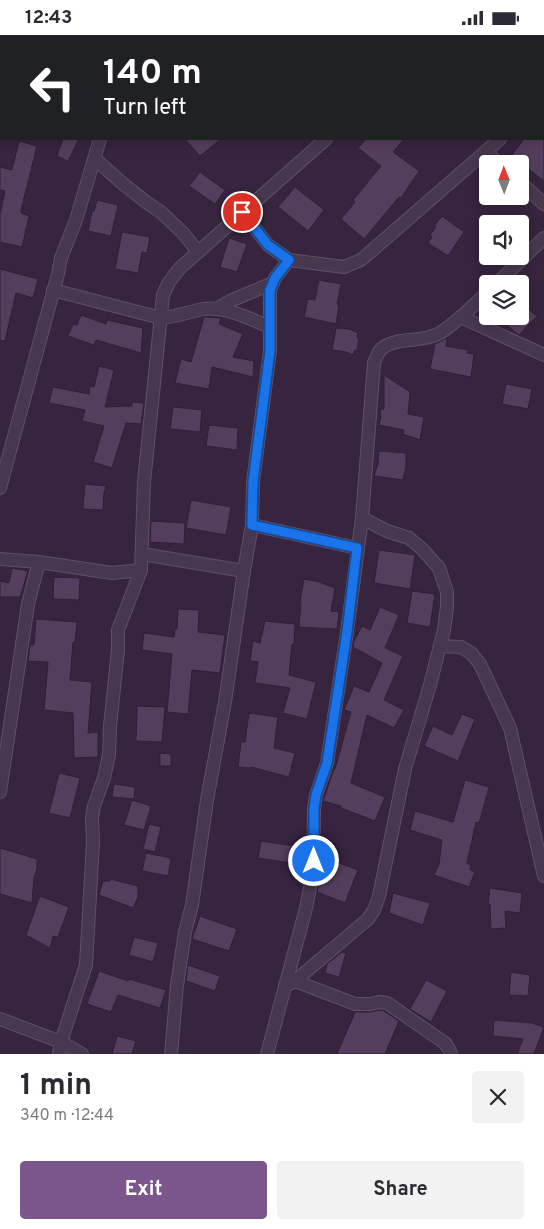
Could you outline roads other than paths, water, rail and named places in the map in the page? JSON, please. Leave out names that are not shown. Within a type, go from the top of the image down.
[{"type":"street","points":[[0,487],[61,258],[76,220],[100,140]]},
{"type":"street","points":[[242,212],[268,245],[289,260],[344,267],[361,260],[499,140]]},
{"type":"street","points":[[60,1048],[86,965],[93,842],[92,818],[109,755],[118,630],[141,569],[144,483],[163,295],[169,282],[180,268],[320,141]]},
{"type":"street","points":[[486,152],[489,155]]},
{"type":"street","points":[[95,159],[122,183],[162,213],[184,234],[198,252]]},
{"type":"street","points":[[529,190],[544,204]]},
{"type":"street","points":[[505,275],[544,238]]},
{"type":"street","points":[[171,1054],[177,985],[185,932],[192,905],[207,800],[225,702],[252,525],[253,482],[270,351],[270,290],[275,278],[289,260]]},
{"type":"street","points":[[216,309],[273,283]]},
{"type":"street","points":[[53,291],[161,318],[204,309],[216,309],[238,314],[270,327]]},
{"type":"street","points":[[267,1054],[290,983],[314,873],[314,809],[316,795],[327,763],[347,632],[362,518],[374,363],[380,349],[398,340],[409,341],[438,334],[479,300]]},
{"type":"street","points":[[461,317],[544,355]]},
{"type":"street","points":[[290,983],[368,919],[374,910],[379,896],[405,769],[430,685],[445,622],[447,592],[439,568],[409,538],[387,531],[362,518]]},
{"type":"street","points":[[252,525],[357,548]]},
{"type":"street","points":[[142,553],[244,571]]},
{"type":"street","points":[[0,559],[39,562],[112,573],[141,569]]},
{"type":"street","points":[[0,793],[28,604],[39,562]]},
{"type":"street","points":[[440,646],[461,647],[471,653],[480,664],[510,728],[544,876]]},
{"type":"street","points":[[290,983],[355,1004],[387,1003],[444,1043],[451,1054]]},
{"type":"street","points":[[0,1019],[60,1048],[82,1054]]}]
